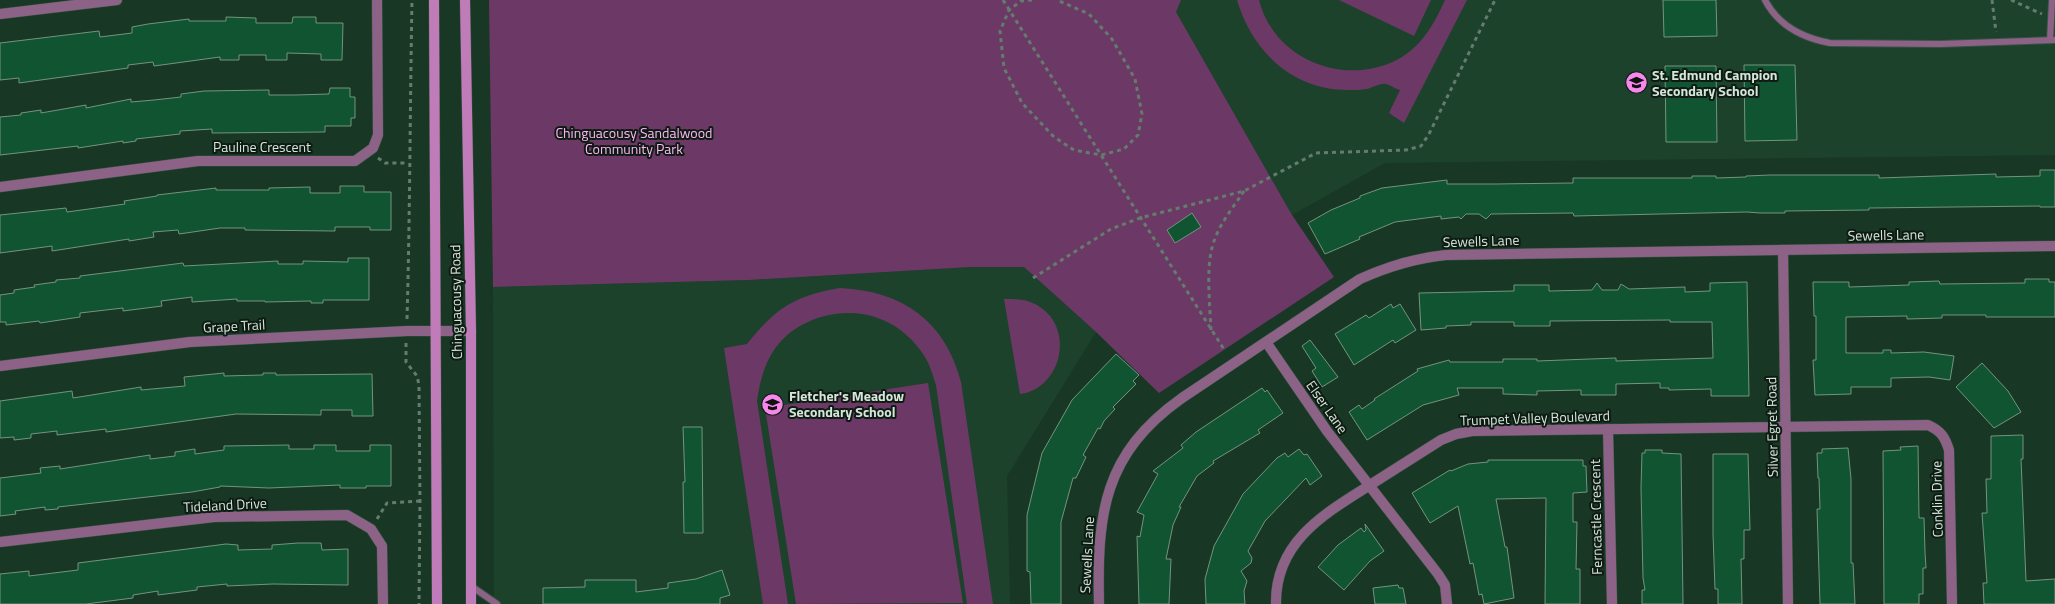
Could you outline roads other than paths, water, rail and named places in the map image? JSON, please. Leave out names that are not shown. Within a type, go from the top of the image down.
[{"type":"main road","name":"Chinguacousy Road","points":[[434,0],[437,604]]},
{"type":"main road","name":"Chinguacousy Road","points":[[465,0],[471,331],[471,604]]},
{"type":"street","points":[[0,14],[117,0]]},
{"type":"street","name":"Pauline Crescent","points":[[0,187],[198,161],[355,161],[373,148],[378,135],[377,0]]},
{"type":"street","name":"Sewells Lane","points":[[1099,604],[1098,557],[1103,512],[1111,485],[1131,447],[1146,428],[1167,409],[1266,342],[1360,279],[1384,268],[1425,257],[1462,254],[2055,246]]},
{"type":"street","name":"Silver Egret Road","points":[[1783,250],[1788,604]]},
{"type":"street","name":"Grape Trail","points":[[0,366],[190,342],[407,331],[471,331]]},
{"type":"street","name":"Elser Lane","points":[[1266,342],[1327,431],[1369,486]]},
{"type":"street","name":"Conklin Drive","points":[[1786,427],[1928,425],[1944,436],[1949,450],[1950,466],[1952,604]]},
{"type":"street","name":"Trumpet Valley Boulevard","points":[[1276,604],[1282,566],[1302,535],[1319,519],[1369,486],[1441,440],[1456,434],[1472,431],[1786,427]]},
{"type":"street","name":"Ferncastle Crescent","points":[[1608,429],[1612,604]]},
{"type":"street","points":[[1369,486],[1445,584],[1447,604]]},
{"type":"street","name":"Tideland Drive","points":[[0,542],[214,517],[347,515],[371,529],[382,546],[383,604]]},
{"type":"lane","points":[[1765,0],[1777,18],[1788,27],[1817,41],[1830,43],[2052,40],[2050,16],[2052,0]]},
{"type":"lane","points":[[471,586],[497,604]]},
{"type":"place","name":"St. Edmund Campion Secondary School","points":[[1636,83]]},
{"type":"place","name":"Fletcher's Meadow Secondary School","points":[[773,404]]},
{"type":"park label","name":"Chinguacousy Sandalwood Community Park","points":[[634,142]]}]
